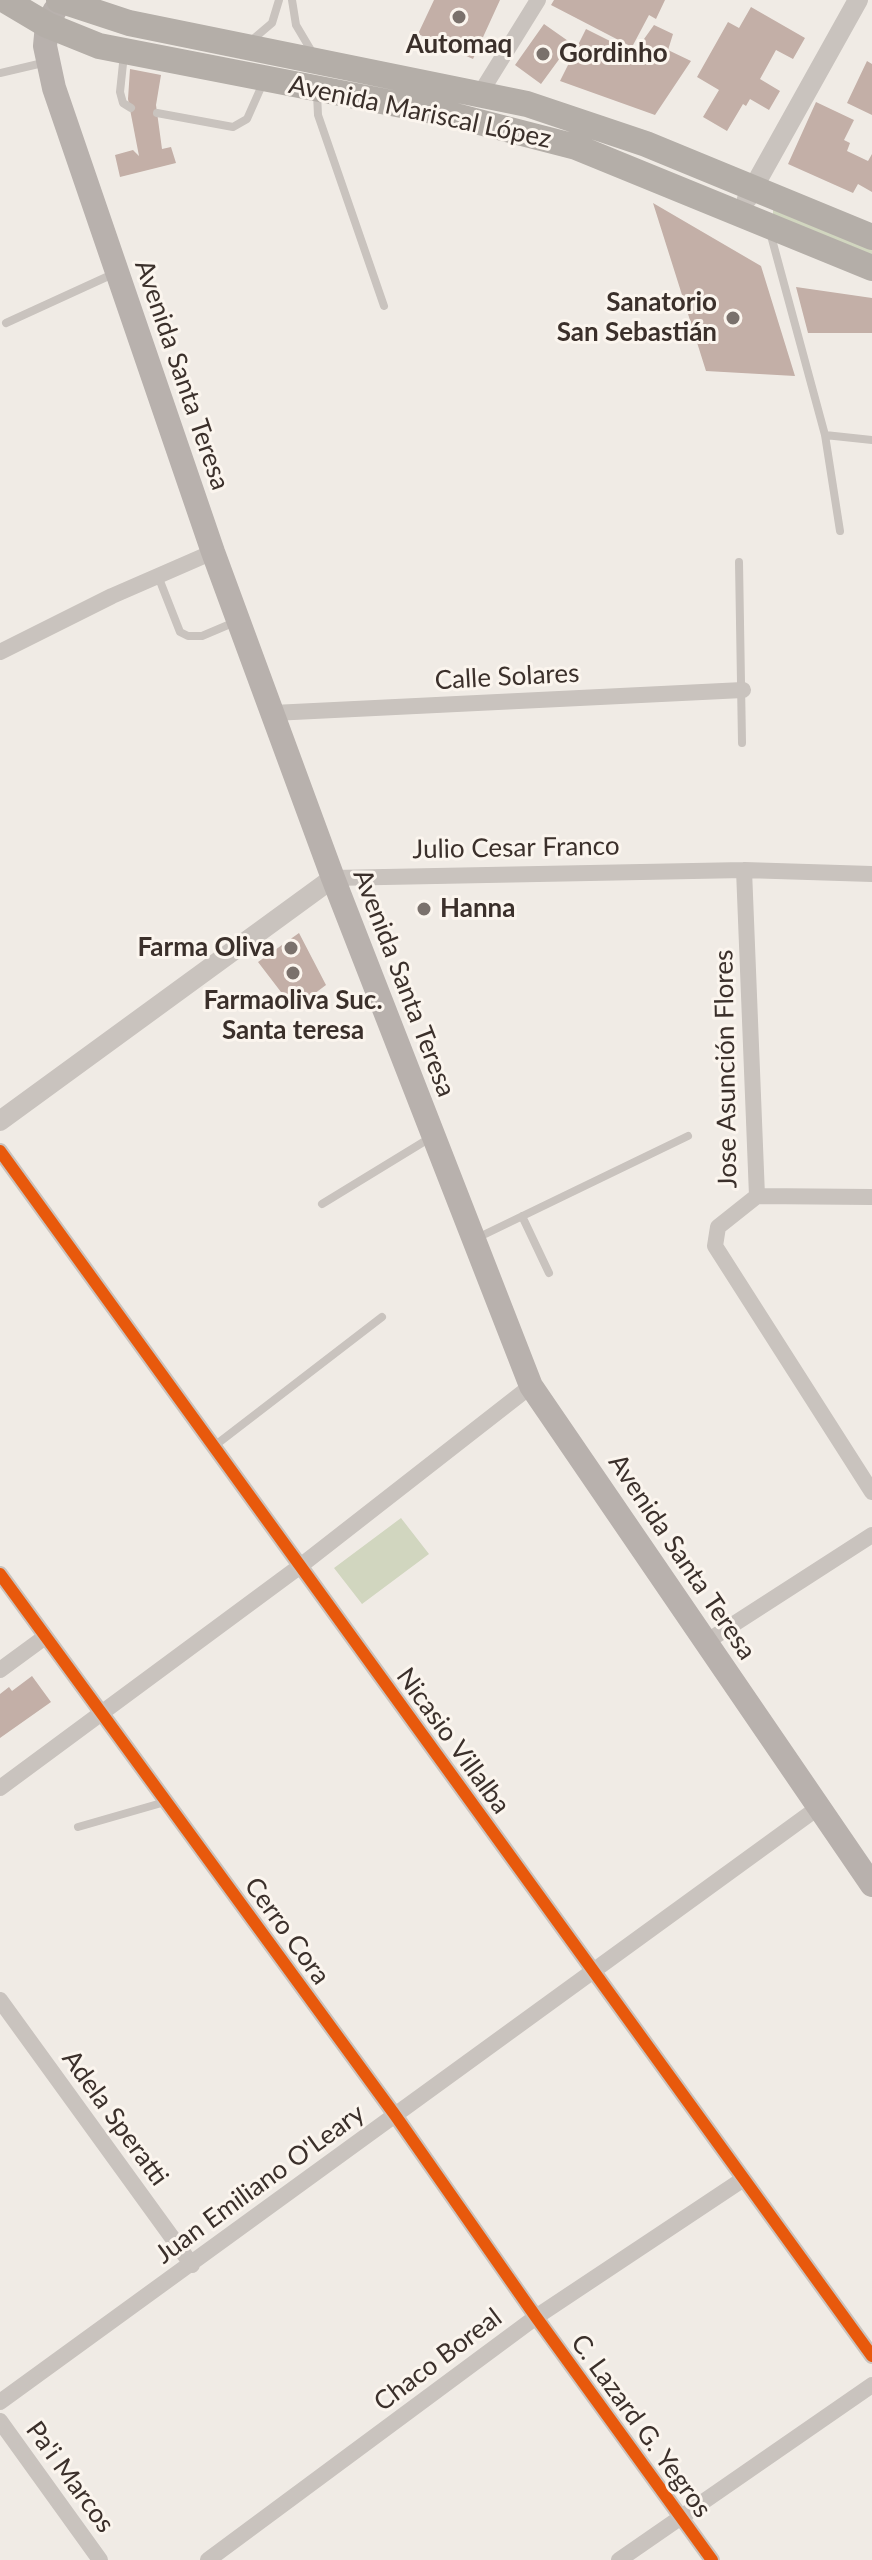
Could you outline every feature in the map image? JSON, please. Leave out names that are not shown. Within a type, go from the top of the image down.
[{"type":"highway","name":"Avenida Mariscal López","points":[[5,0],[47,25],[99,46],[527,132],[641,171],[872,268]]},
{"type":"highway","name":"Avenida Mariscal López","points":[[59,0],[119,21],[481,92],[584,121],[872,237]]},
{"type":"main road","points":[[47,25],[59,0]]},
{"type":"main road","name":"Avenida Santa Teresa","points":[[47,25],[48,62],[213,552],[333,878],[531,1386],[872,1885]]},
{"type":"street","points":[[481,92],[538,0]]},
{"type":"street","points":[[741,212],[858,0]]},
{"type":"street","points":[[0,652],[158,575],[213,552]]},
{"type":"street","name":"Calle Solares","points":[[273,713],[743,690]]},
{"type":"street","name":"Julio Cesar Franco","points":[[333,878],[744,870],[872,874]]},
{"type":"street","name":"Jose Asunción Flores","points":[[744,870],[757,1196],[718,1227],[715,1246],[872,1492]]},
{"type":"street","points":[[0,1121],[333,878]]},
{"type":"street","name":"Nicasio Villalba","points":[[0,1151],[872,2356]]},
{"type":"street","points":[[757,1196],[872,1197]]},
{"type":"street","points":[[0,1788],[299,1567],[531,1386]]},
{"type":"street","points":[[706,1642],[872,1535]]},
{"type":"street","name":"Cerro Cora","points":[[0,1574],[395,2115],[536,2317]]},
{"type":"street","points":[[0,1670],[45,1637]]},
{"type":"street","name":"Juan Emiliano O'Leary","points":[[0,2402],[595,1973],[819,1807]]},
{"type":"street","name":"Adela Speratti","points":[[0,2000],[192,2265]]},
{"type":"street","name":"Chaco Boreal","points":[[208,2560],[536,2317],[742,2180]]},
{"type":"street","name":"C. Lazard G. Yegros","points":[[536,2317],[712,2560]]},
{"type":"street","points":[[619,2560],[679,2515],[872,2385]]},
{"type":"street","name":"Pa'i Marcos","points":[[0,2421],[100,2560]]},
{"type":"lane","points":[[243,45],[268,29],[279,0]]},
{"type":"lane","points":[[292,0],[292,14],[300,35],[322,61]]},
{"type":"lane","points":[[125,52],[120,92],[123,103],[131,108]]},
{"type":"lane","points":[[0,73],[48,62]]},
{"type":"lane","points":[[157,113],[233,127],[242,125],[264,79]]},
{"type":"lane","points":[[318,89],[318,115],[384,306]]},
{"type":"lane","points":[[767,223],[825,435],[840,531]]},
{"type":"lane","points":[[6,323],[117,272]]},
{"type":"lane","points":[[825,435],[872,440]]},
{"type":"lane","points":[[739,562],[742,743]]},
{"type":"lane","points":[[158,575],[180,632],[188,636],[202,636],[238,620]]},
{"type":"lane","points":[[322,1204],[434,1136]]},
{"type":"lane","points":[[474,1239],[688,1136]]},
{"type":"lane","points":[[522,1216],[549,1273]]},
{"type":"lane","points":[[213,1447],[382,1317]]},
{"type":"lane","points":[[78,1827],[165,1802]]},
{"type":"green space","points":[[773,209],[872,247],[872,258],[773,215]]},
{"type":"green space","points":[[401,1518],[429,1554],[362,1604],[334,1568]]},
{"type":"building","name":"Automaq","points":[[434,0],[500,0],[473,59],[418,34]]},
{"type":"building","points":[[554,0],[665,0],[656,19],[649,15],[632,47],[551,5]]},
{"type":"building","points":[[751,7],[805,38],[793,59],[776,50],[760,79],[780,91],[769,110],[750,99],[746,106],[743,104],[727,131],[703,117],[719,90],[697,77],[728,22],[739,28]]},
{"type":"building","name":"Gordinho","points":[[544,24],[571,43],[541,84],[515,65]]},
{"type":"building","points":[[654,25],[673,34],[668,50],[691,61],[655,115],[560,81],[586,29],[634,53]]},
{"type":"building","points":[[867,61],[872,64],[872,115],[847,103]]},
{"type":"building","points":[[130,69],[161,75],[156,105],[162,149],[171,147],[176,163],[120,177],[115,155],[133,150],[139,156],[128,99]]},
{"type":"building","points":[[816,102],[854,120],[844,140],[850,143],[847,151],[868,161],[872,154],[872,192],[858,184],[853,193],[788,164]]},
{"type":"building","name":"Sanatorio San Sebastián","points":[[653,203],[761,266],[795,376],[706,371]]},
{"type":"building","points":[[796,287],[872,298],[872,333],[808,333]]},
{"type":"building","name":"Farmaoliva Suc. Santa teresa","points":[[299,933],[326,985],[294,1009],[258,962]]},
{"type":"building","points":[[32,1676],[51,1702],[0,1738],[0,1694],[9,1687],[12,1691]]},
{"type":"cycle path","points":[[0,1151],[872,2356]]},
{"type":"cycle path","points":[[0,1574],[395,2115],[712,2560]]},
{"type":"place","name":"Automaq","points":[[459,17]]},
{"type":"place","name":"Gordinho","points":[[543,54]]},
{"type":"place","name":"Sanatorio San Sebastián","points":[[733,318]]},
{"type":"place","name":"Hanna","points":[[424,909]]},
{"type":"place","name":"Farma Oliva","points":[[291,948]]},
{"type":"place","name":"Farmaoliva Suc. Santa teresa","points":[[293,973]]}]
